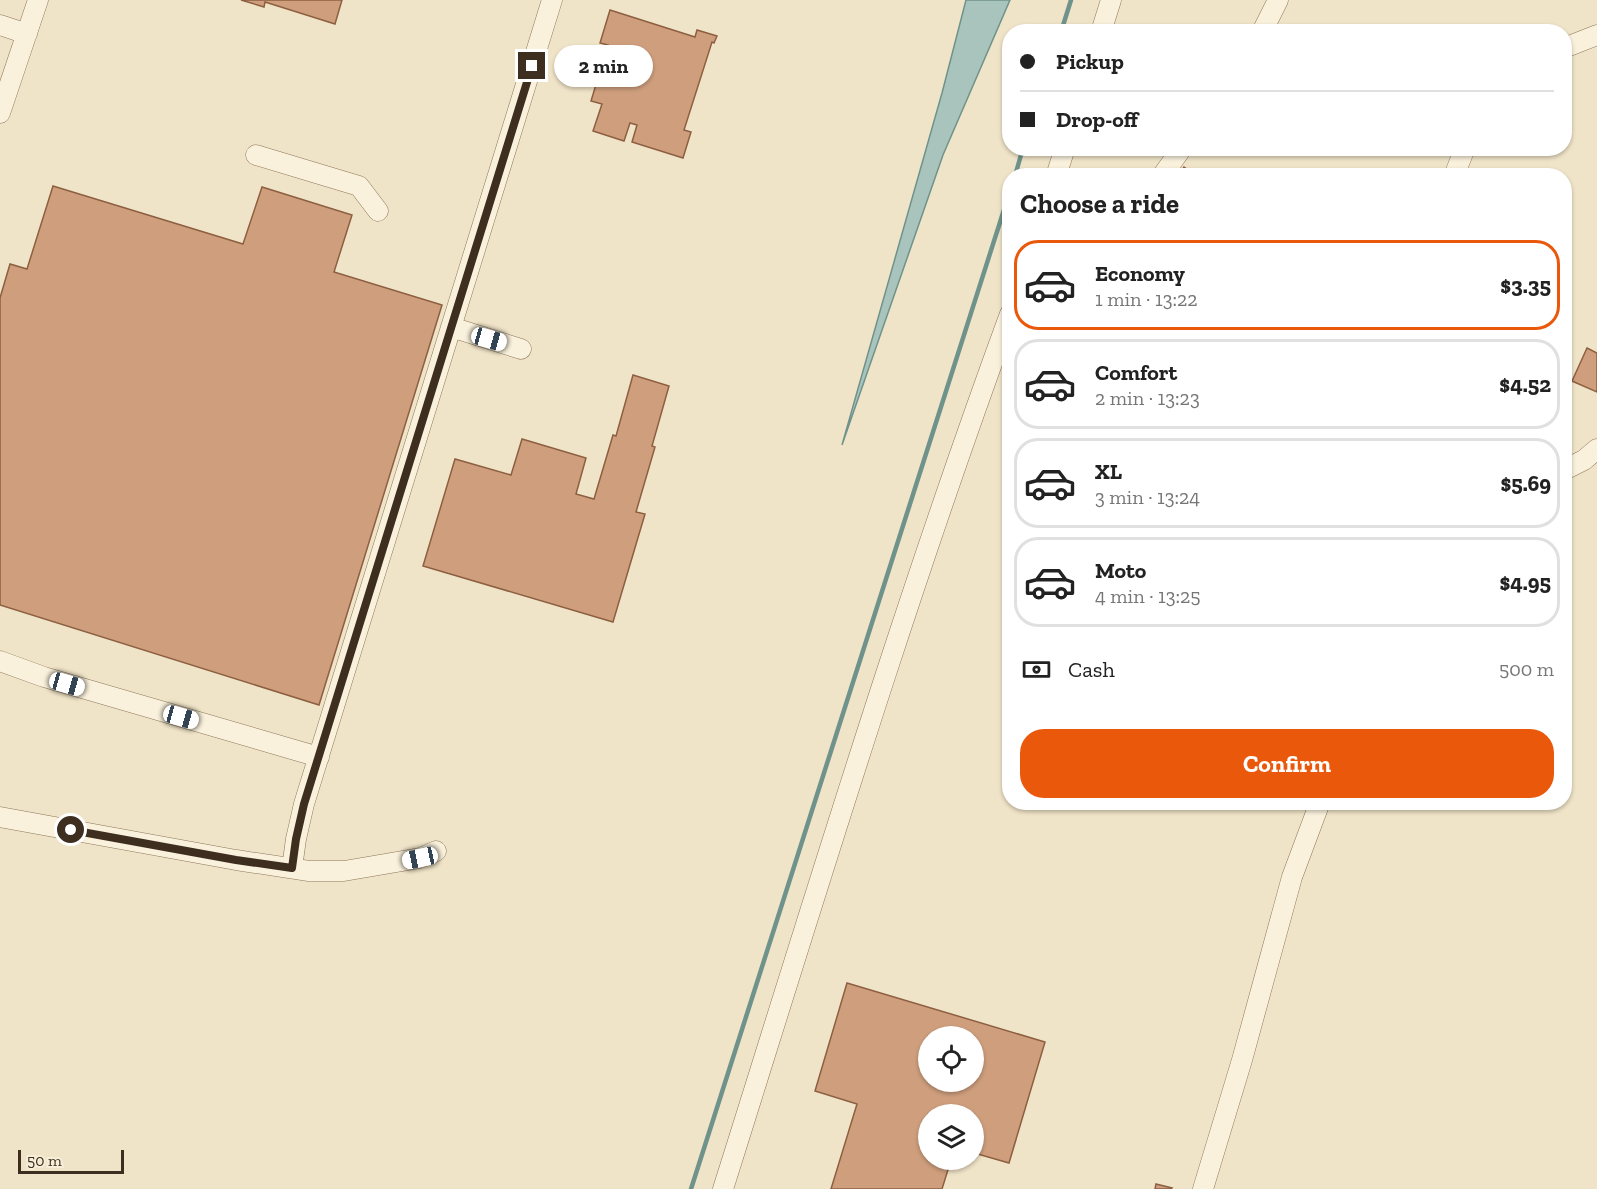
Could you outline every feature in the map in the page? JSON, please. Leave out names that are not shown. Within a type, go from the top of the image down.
[{"type":"street","points":[[0,113],[38,0]]},
{"type":"street","points":[[292,868],[301,817],[552,0]]},
{"type":"street","points":[[1104,24],[1111,0]]},
{"type":"street","points":[[1266,24],[1278,0]]},
{"type":"street","points":[[0,25],[27,34]]},
{"type":"street","points":[[1572,45],[1597,34]]},
{"type":"street","points":[[256,155],[359,186],[378,211]]},
{"type":"street","points":[[451,327],[521,349]]},
{"type":"street","points":[[723,1189],[819,882],[1002,358]]},
{"type":"street","points":[[1572,466],[1597,449]]},
{"type":"street","points":[[0,661],[44,677],[319,757]]},
{"type":"street","points":[[1203,1189],[1242,1060],[1292,877],[1317,810]]},
{"type":"street","points":[[0,817],[236,860],[335,872],[410,860],[436,852]]},
{"type":"water","points":[[966,0],[1010,0],[943,155],[842,445],[942,93]]},
{"type":"building","points":[[241,0],[342,0],[335,24],[265,2],[264,7]]},
{"type":"building","points":[[610,10],[695,37],[697,30],[717,36],[714,43],[712,42],[684,130],[691,132],[683,158],[632,142],[637,125],[630,123],[624,141],[593,131],[602,104],[591,101],[608,45],[600,43]]},
{"type":"building","points":[[53,186],[243,244],[262,187],[352,215],[334,272],[442,305],[319,705],[0,605],[0,298],[10,264],[27,269]]},
{"type":"building","points":[[1587,348],[1597,353],[1597,392],[1572,381]]},
{"type":"building","points":[[633,375],[669,386],[652,446],[655,447],[636,512],[645,514],[613,622],[423,566],[455,459],[511,475],[522,439],[586,458],[576,494],[594,499],[613,435],[616,436]]},
{"type":"building","points":[[847,983],[1045,1042],[1009,1163],[984,1156],[984,1104],[918,1104],[918,1170],[948,1170],[942,1189],[831,1189],[857,1104],[815,1091]]},
{"type":"building","points":[[1156,1184],[1172,1188],[1155,1189]]},
{"type":"waterway","points":[[1064,24],[1071,0]]},
{"type":"waterway","points":[[1017,168],[1021,156]]},
{"type":"waterway","points":[[691,1189],[1002,216]]},
{"type":"route","points":[[71,830],[292,868],[304,804],[532,66]]}]
